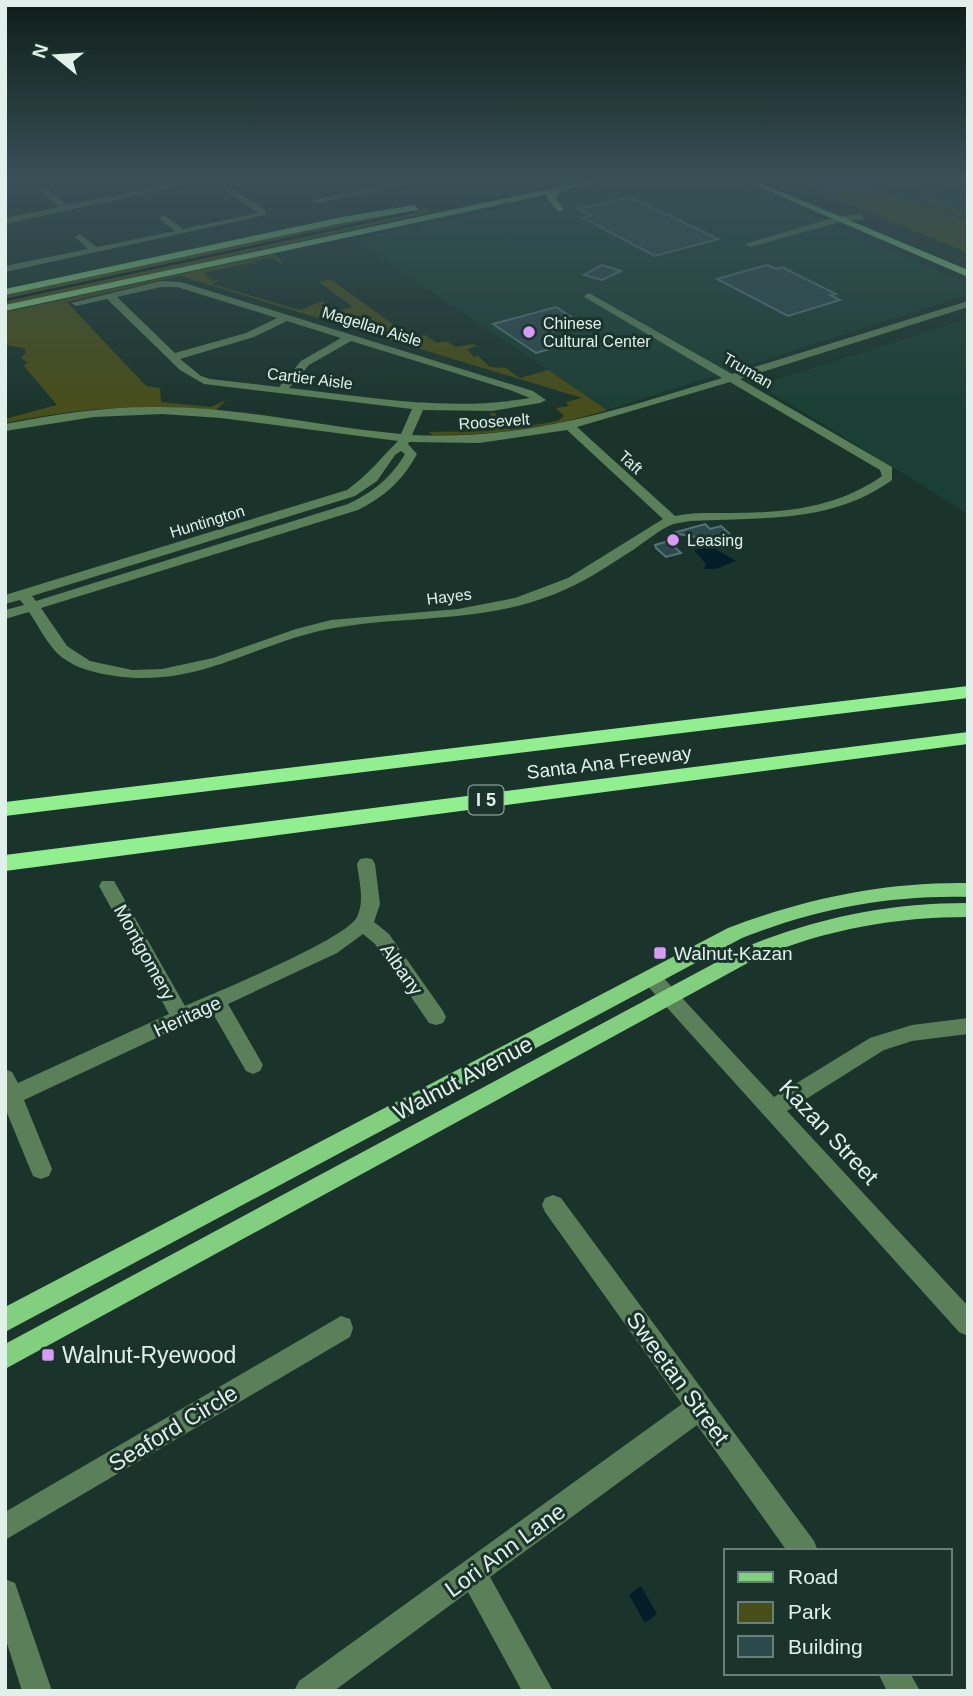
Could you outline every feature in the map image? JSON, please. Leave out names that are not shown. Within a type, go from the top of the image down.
[{"type":"highway","name":"Santa Ana Freeway","points":[[5,809],[968,692]]},
{"type":"highway","name":"Santa Ana Freeway","points":[[5,863],[968,738]]},
{"type":"main road","points":[[5,292],[159,259]]},
{"type":"main road","points":[[5,307],[219,259]]},
{"type":"main road","points":[[933,259],[968,274]]},
{"type":"main road","name":"Walnut Avenue","points":[[5,1320],[735,933],[774,917],[830,900],[889,892],[968,890]]},
{"type":"main road","name":"Walnut Avenue","points":[[5,1357],[755,951],[823,926],[887,913],[968,910]]},
{"type":"street","points":[[5,269],[55,259]]},
{"type":"street","name":"Magellan Aisle","points":[[76,303],[172,283],[352,336],[529,393],[540,400]]},
{"type":"street","name":"Cartier Aisle","points":[[110,296],[197,378],[236,401],[281,391],[419,407],[492,408],[540,400]]},
{"type":"street","name":"Truman","points":[[589,296],[884,467],[889,473]]},
{"type":"street","name":"Roosevelt","points":[[736,381],[868,334],[968,304]]},
{"type":"street","name":"Roosevelt","points":[[5,436],[103,420],[171,421],[484,450],[541,443],[736,381],[968,314]]},
{"type":"street","points":[[174,357],[250,335],[287,317]]},
{"type":"street","points":[[868,334],[881,341]]},
{"type":"street","points":[[281,391],[305,363],[352,336]]},
{"type":"street","name":"Roosevelt","points":[[5,428],[107,412],[236,401],[403,442]]},
{"type":"street","name":"Huntington","points":[[5,600],[29,600],[160,568],[351,493],[373,478],[391,452],[403,442],[419,407]]},
{"type":"street","name":"Taft","points":[[574,432],[672,520]]},
{"type":"street","name":"Huntington","points":[[5,615],[29,600],[262,529],[353,507],[379,492],[398,476],[411,454],[403,442]]},
{"type":"street","name":"Hayes","points":[[29,600],[57,646],[77,661],[128,675],[175,674],[208,667],[285,636],[331,624],[383,617],[446,614],[514,603],[580,576],[672,520],[699,516],[739,517],[819,508],[862,494],[883,482],[889,473]]},
{"type":"street","points":[[364,924],[371,904],[366,864]]},
{"type":"street","name":"Montgomery","points":[[108,886],[182,1019]]},
{"type":"street","name":"Heritage","points":[[8,1091],[182,1019],[330,948],[364,924]]},
{"type":"street","name":"Albany","points":[[364,924],[382,939],[436,1017]]},
{"type":"street","name":"Kazan Street","points":[[651,977],[965,1316]]},
{"type":"street","points":[[216,1002],[253,1065]]},
{"type":"street","points":[[772,1109],[877,1044],[912,1033],[968,1026]]},
{"type":"street","points":[[8,1091],[41,1169]]},
{"type":"street","name":"Sweetan Street","points":[[553,1205],[803,1549]]},
{"type":"street","name":"Seaford Circle","points":[[5,1527],[341,1328]]},
{"type":"street","name":"Lori Ann Lane","points":[[309,1691],[700,1407]]},
{"type":"street","points":[[473,1574],[538,1691]]},
{"type":"street","points":[[5,1593],[37,1691]]},
{"type":"street","points":[[893,1675],[905,1691]]},
{"type":"shaded area","points":[[384,259],[912,259],[968,284],[968,295],[607,410]]},
{"type":"shaded area","points":[[968,319],[968,514],[761,386],[765,383]]},
{"type":"green space","points":[[173,259],[218,259],[5,306],[5,295]]},
{"type":"green space","points":[[249,259],[263,259],[254,261],[256,264],[249,263],[204,273],[212,281],[223,278],[212,284],[300,310],[323,301],[326,303],[321,305],[330,313],[353,307],[319,282],[330,279],[412,338],[425,335],[437,343],[446,341],[456,347],[473,344],[477,346],[467,349],[474,357],[478,356],[490,367],[506,368],[520,378],[548,370],[607,410],[564,422],[521,429],[433,435],[429,432],[489,431],[493,428],[490,413],[495,413],[503,428],[511,429],[558,421],[564,416],[556,408],[569,406],[566,402],[582,398],[180,276],[67,302],[146,386],[160,388],[161,402],[211,407],[226,400],[216,410],[110,408],[5,423],[5,419],[57,405],[23,365],[28,363],[21,358],[26,352],[24,348],[5,345],[5,312]]},
{"type":"water","points":[[710,546],[736,561],[715,569],[704,569],[706,564],[694,550]]},
{"type":"water","points":[[641,1586],[657,1614],[645,1623],[629,1595]]},
{"type":"building","points":[[602,265],[621,271],[602,280],[584,275]]},
{"type":"building","points":[[767,265],[776,269],[782,267],[836,294],[830,295],[840,300],[788,316],[717,279]]},
{"type":"building","name":"Chinese Cultural Center","points":[[556,307],[579,322],[546,334],[564,345],[536,353],[493,324]]},
{"type":"building","points":[[705,524],[710,529],[721,526],[734,538],[719,542],[712,535],[701,538],[673,533]]},
{"type":"building","points":[[668,541],[681,553],[666,557],[656,548],[655,545]]},
{"type":"waterway","points":[[5,300],[194,259]]},
{"type":"place","name":"Chinese Cultural Center","points":[[529,332]]},
{"type":"place","name":"Leasing","points":[[673,540]]},
{"type":"place","name":"Walnut-Kazan","points":[[660,953]]},
{"type":"place","name":"Walnut-Ryewood","points":[[48,1355]]}]
